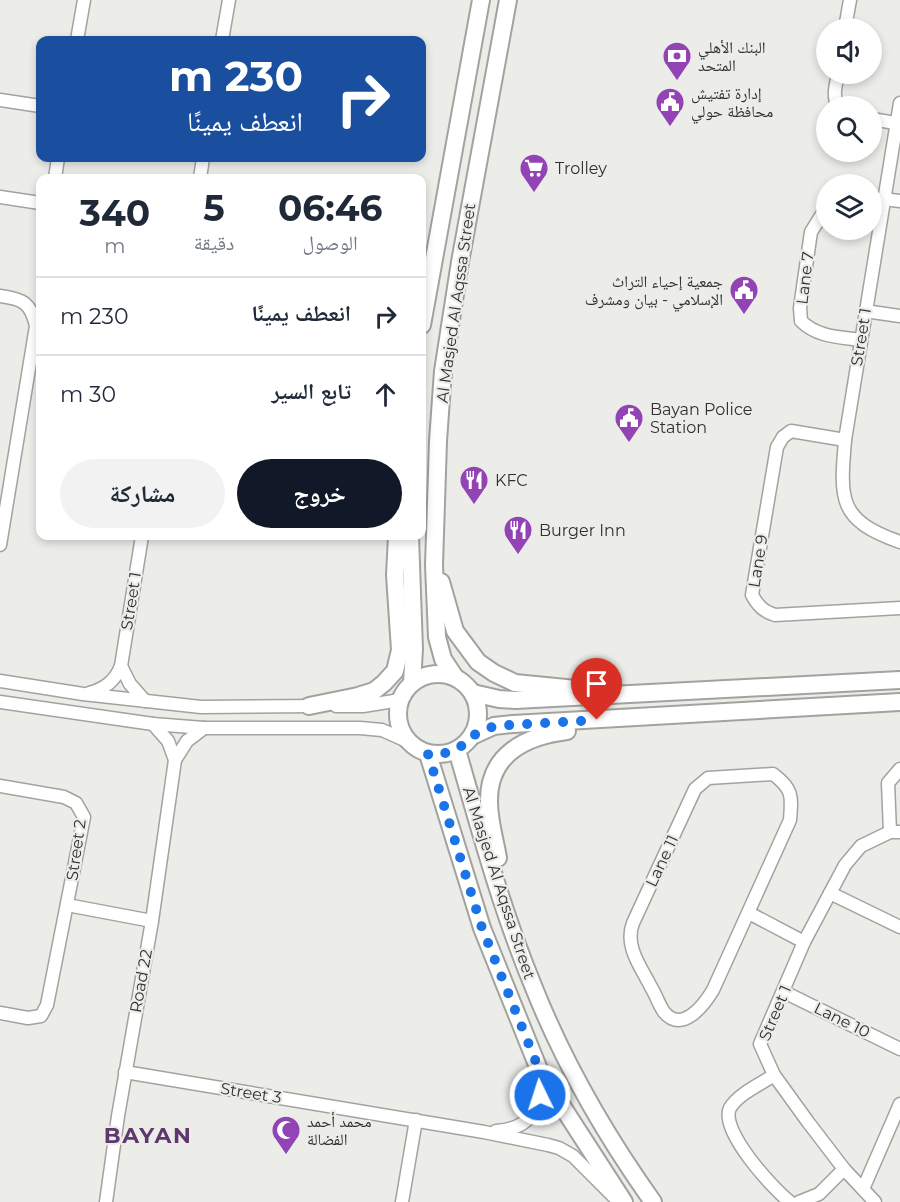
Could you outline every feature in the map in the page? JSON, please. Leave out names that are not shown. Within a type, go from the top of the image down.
[{"type":"main road","name":"Al Masjed Al Aqssa Street","points":[[426,303],[481,0]]},
{"type":"main road","name":"Al Masjed Al Aqssa Street","points":[[455,677],[443,659],[437,636],[434,565],[443,371],[464,239],[508,0]]},
{"type":"main road","points":[[309,706],[358,696],[374,690],[395,671],[400,650],[395,575],[398,540]]},
{"type":"main road","points":[[410,540],[414,649],[412,683]]},
{"type":"main road","points":[[434,565],[444,587],[455,631],[478,662],[515,683],[583,690],[612,696]]},
{"type":"main road","points":[[472,736],[478,722],[478,707],[473,693],[455,677],[444,674],[422,677],[412,683],[400,700],[398,722],[402,733],[418,749],[428,754],[438,755],[457,750],[472,736],[485,729],[506,725],[900,702]]},
{"type":"main road","points":[[473,693],[515,700],[900,680]]},
{"type":"main road","points":[[722,712],[740,702],[816,699],[822,693],[821,685]]},
{"type":"main road","points":[[835,705],[841,694],[900,690]]},
{"type":"main road","points":[[514,936],[489,809],[492,779],[500,760],[521,744],[546,734],[616,727],[660,716]]},
{"type":"main road","name":"Al Masjed Al Aqssa Street","points":[[457,750],[500,897],[534,988],[560,1046],[592,1105],[631,1171],[653,1202]]},
{"type":"main road","name":"Al Masjed Al Aqssa Street","points":[[428,754],[482,928],[540,1072],[622,1202]]},
{"type":"main road","points":[[508,993],[510,986],[517,980],[523,979],[534,988]]},
{"type":"street","points":[[78,36],[84,0]]},
{"type":"street","points":[[223,36],[229,0]]},
{"type":"street","points":[[847,18],[850,0]]},
{"type":"street","points":[[0,100],[36,105]]},
{"type":"street","name":"Street 1","points":[[882,202],[900,103]]},
{"type":"street","points":[[882,121],[895,123]]},
{"type":"street","points":[[0,196],[36,202]]},
{"type":"street","points":[[883,199],[900,201]]},
{"type":"street","name":"Lane 7","points":[[816,224],[811,232],[800,308],[801,321],[809,329],[820,334],[861,340]]},
{"type":"street","name":"Street 1","points":[[874,240],[866,311],[845,440],[843,495],[853,515],[863,526],[876,534],[900,542]]},
{"type":"street","points":[[0,296],[18,299],[33,311],[36,326],[0,545]]},
{"type":"street","points":[[866,311],[900,316]]},
{"type":"street","name":"Lane 9","points":[[845,440],[791,431],[783,437],[777,447],[752,595],[765,612],[775,615],[900,608]]},
{"type":"street","name":"Street 1","points":[[121,666],[141,540]]},
{"type":"street","points":[[83,694],[96,692],[107,685],[116,676],[121,666]]},
{"type":"street","points":[[121,666],[130,684],[145,701]]},
{"type":"street","points":[[0,681],[83,694],[201,707],[363,706],[400,700]]},
{"type":"street","points":[[0,689],[14,690],[26,685]]},
{"type":"street","points":[[0,702],[153,724],[204,728],[382,730],[409,742]]},
{"type":"street","points":[[153,724],[168,741],[175,760]]},
{"type":"street","name":"Road 22","points":[[106,1202],[125,1072],[152,921],[175,760],[187,741],[204,728]]},
{"type":"street","points":[[895,832],[888,783],[900,769]]},
{"type":"street","name":"Lane 11","points":[[772,774],[788,786],[790,820],[749,913],[705,1004],[686,1019],[677,1020],[669,1016],[663,1011],[633,952],[629,934],[695,789],[708,778],[772,774]]},
{"type":"street","name":"Street 2","points":[[0,786],[64,796],[76,803],[84,818],[48,1005],[41,1016],[28,1018],[0,1013]]},
{"type":"street","name":"Street 1","points":[[875,1202],[844,1169],[774,1075],[760,1044],[804,942],[845,865],[861,846],[895,832]]},
{"type":"street","points":[[830,893],[900,927]]},
{"type":"street","points":[[67,905],[152,921]]},
{"type":"street","points":[[749,913],[804,942]]},
{"type":"street","name":"Lane 10","points":[[784,992],[900,1049]]},
{"type":"street","name":"Street 3","points":[[125,1072],[416,1120],[548,1145],[566,1152],[580,1162],[622,1202]]},
{"type":"street","name":"Street 3","points":[[484,1132],[507,1130],[520,1126],[528,1120],[538,1104],[540,1072]]},
{"type":"street","points":[[774,1075],[740,1098],[731,1107],[728,1118],[730,1129],[749,1157],[790,1202]]},
{"type":"street","points":[[862,1189],[900,1104]]},
{"type":"street","points":[[402,1202],[416,1120]]},
{"type":"street","points":[[799,1202],[819,1194],[844,1169]]},
{"type":"place","name":"البنك الأهلي المتحد","points":[[677,82]]},
{"type":"place","name":"إدارة تفتيش محافظة حولي","points":[[670,128]]},
{"type":"place","name":"Trolley","points":[[534,194]]},
{"type":"place","name":"جمعية إحياء التراث الإسلامي - بيان ومشرف","points":[[744,316]]},
{"type":"place","name":"Bayan Police Station","points":[[629,444]]},
{"type":"place","name":"KFC","points":[[474,506]]},
{"type":"place","name":"Burger Inn","points":[[518,556]]},
{"type":"place","name":"محمد أحمد الفضالة","points":[[286,1156]]},
{"type":"district","name":"BAYAN","points":[[148,1135]]},
{"type":"route","points":[[540,1095],[540,1072],[482,928],[428,754],[448,754],[457,750],[472,736],[494,726],[597,720]]}]
